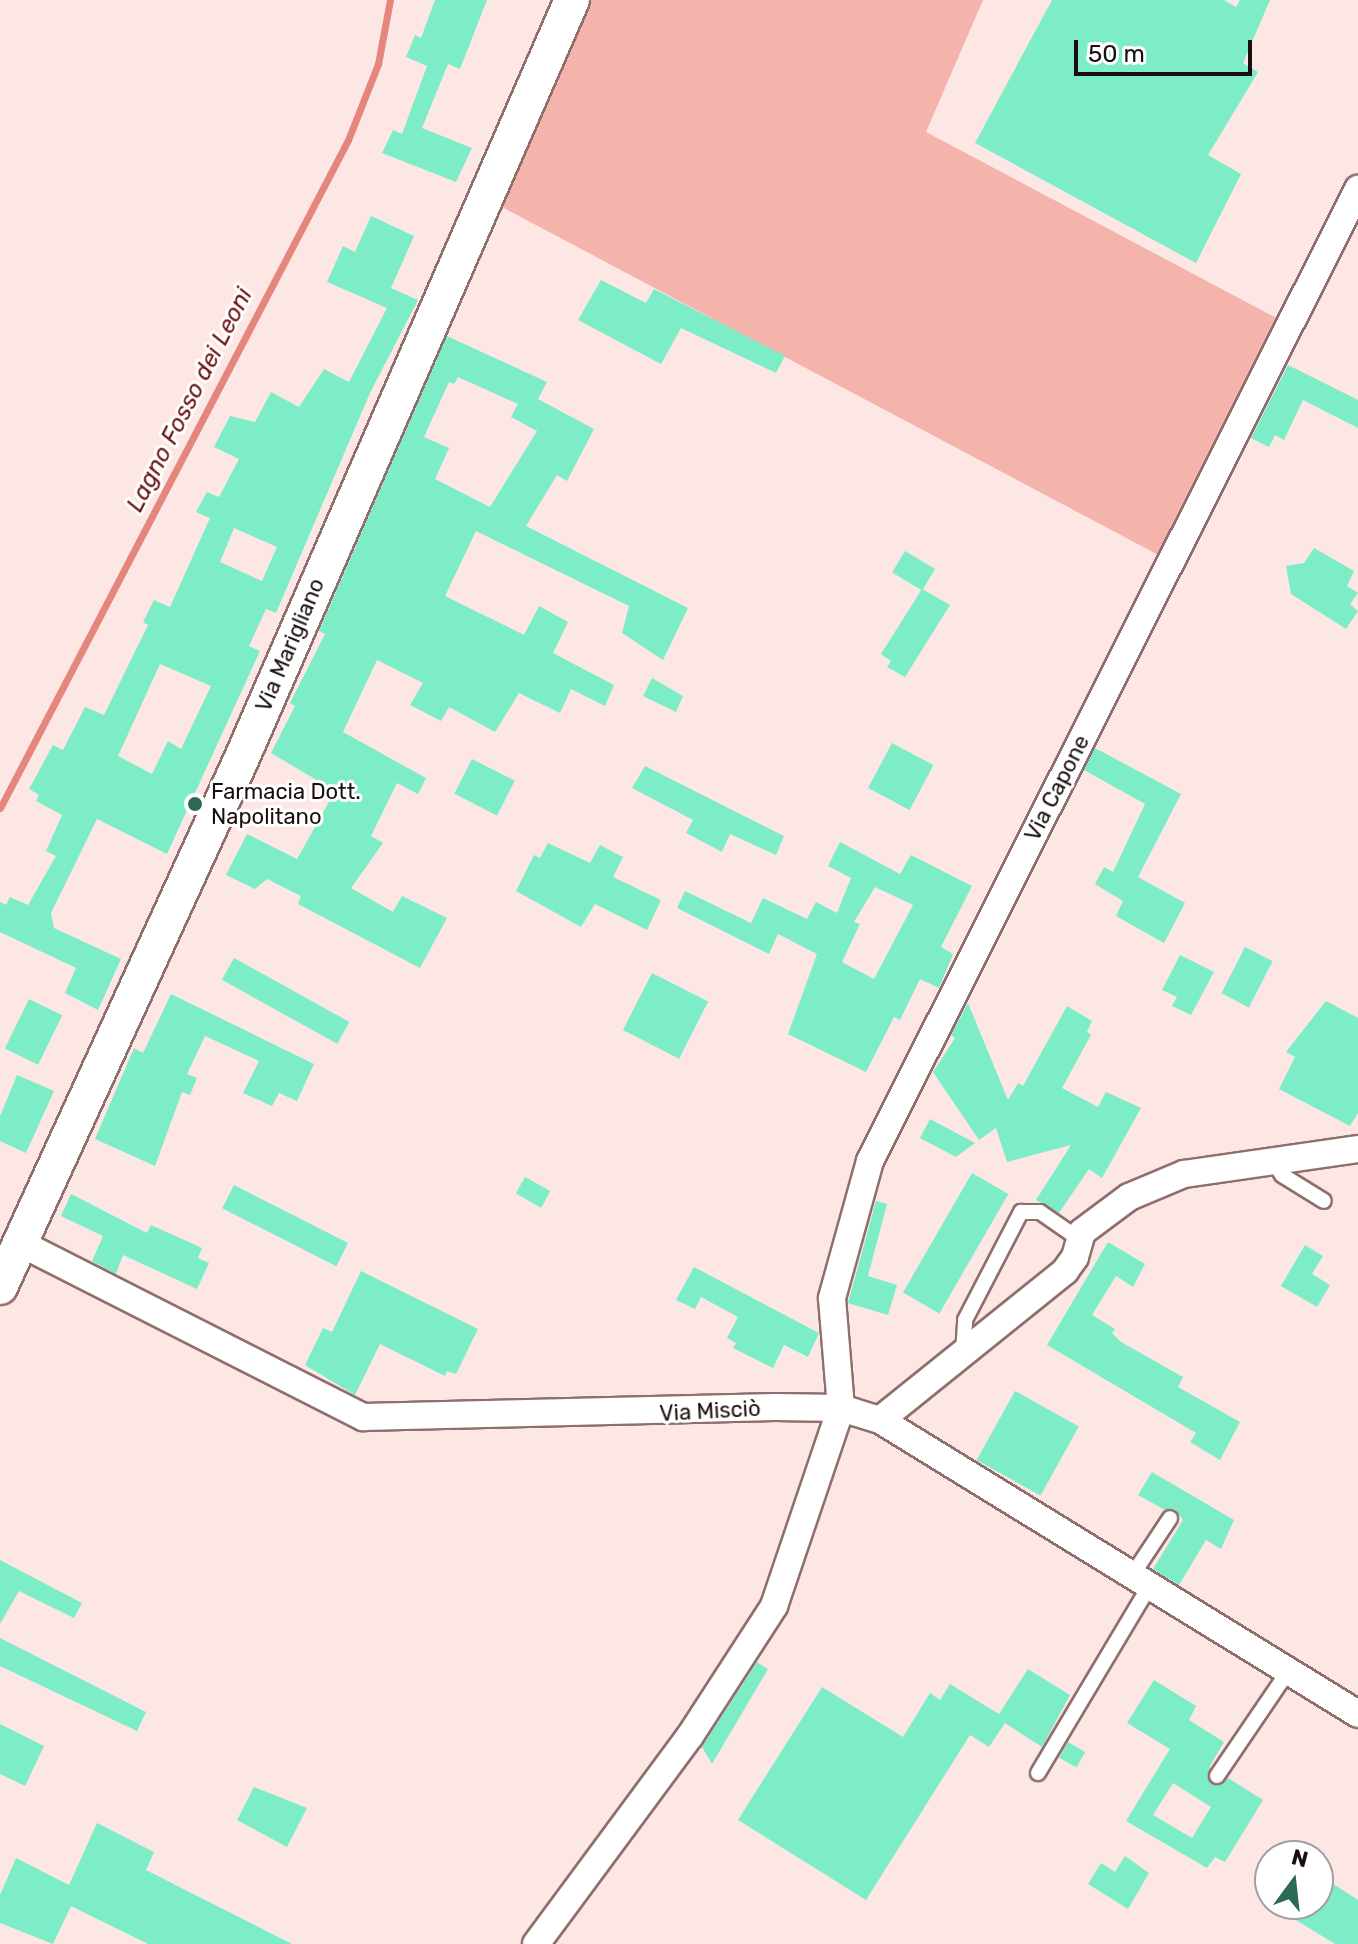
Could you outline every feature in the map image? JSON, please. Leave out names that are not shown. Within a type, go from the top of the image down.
[{"type":"street","name":"Via Marigliano","points":[[0,1287],[241,760],[572,0]]},
{"type":"street","name":"Via Capone","points":[[841,1408],[832,1298],[870,1161],[1358,189]]},
{"type":"street","points":[[880,1420],[1065,1271],[1075,1257],[1079,1239],[1089,1224],[1129,1197],[1171,1180],[1273,1160],[1358,1149]]},
{"type":"street","name":"Via Misciò","points":[[20,1243],[337,1409],[363,1417],[841,1408],[880,1420],[969,1480],[1141,1580],[1358,1714]]},
{"type":"street","points":[[536,1944],[690,1736],[774,1606],[841,1408]]},
{"type":"lane","points":[[1273,1160],[1282,1175],[1324,1201]]},
{"type":"lane","points":[[963,1352],[965,1320],[1021,1212],[1040,1212],[1079,1239]]},
{"type":"lane","points":[[1038,1773],[1141,1580],[1170,1518]]},
{"type":"lane","points":[[1217,1776],[1289,1670]]},
{"type":"shaded area","points":[[592,0],[983,0],[926,132],[1284,322],[1166,559],[502,207]]},
{"type":"building","points":[[435,0],[487,0],[460,69],[448,64],[422,128],[472,148],[456,182],[382,153],[393,130],[402,134],[427,66],[406,57],[415,35],[421,38]]},
{"type":"building","points":[[1052,0],[1224,0],[1236,7],[1240,0],[1270,0],[1243,63],[1258,72],[1208,155],[1241,174],[1196,263],[975,143]]},
{"type":"building","points":[[371,216],[414,236],[391,288],[418,300],[370,393],[276,613],[266,609],[249,646],[260,651],[167,854],[97,819],[51,913],[54,928],[121,959],[98,1010],[65,993],[76,968],[0,932],[0,902],[6,905],[10,897],[28,905],[56,856],[46,851],[62,815],[36,801],[39,795],[29,789],[53,745],[63,750],[85,707],[104,715],[148,625],[143,622],[154,600],[170,607],[210,518],[196,512],[207,492],[219,497],[239,459],[214,447],[230,416],[255,422],[271,392],[299,407],[324,369],[349,382],[387,308],[327,282],[343,246],[355,252]],"holes":[[[234,528],[277,547],[262,581],[220,562]],[[160,664],[211,686],[181,749],[168,741],[152,774],[118,756]]]},
{"type":"building","points":[[601,280],[646,303],[654,289],[785,356],[776,373],[681,328],[661,364],[578,320]]},
{"type":"building","points":[[447,336],[547,382],[538,399],[594,429],[567,481],[557,475],[526,526],[688,608],[663,660],[622,633],[629,606],[476,531],[445,596],[524,635],[539,606],[568,622],[553,653],[614,685],[605,706],[571,689],[560,713],[519,693],[495,732],[449,707],[441,721],[410,705],[423,683],[377,660],[343,732],[426,778],[418,794],[397,783],[371,836],[383,843],[351,888],[393,912],[402,896],[447,918],[420,968],[298,904],[301,896],[267,879],[255,889],[226,875],[247,834],[297,859],[335,791],[271,753],[295,706],[290,703],[325,634],[319,631]],"holes":[[[458,377],[518,404],[511,417],[537,431],[490,507],[435,479],[449,448],[424,437],[449,382],[454,384]]]},
{"type":"building","points":[[1288,365],[1358,400],[1358,428],[1303,400],[1284,440],[1275,435],[1269,447],[1251,438]]},
{"type":"building","points":[[1314,548],[1354,571],[1347,586],[1358,593],[1350,604],[1358,611],[1346,629],[1291,594],[1286,566],[1304,563]]},
{"type":"building","points":[[905,551],[935,569],[922,590],[892,572]]},
{"type":"building","points":[[922,589],[950,605],[905,677],[887,667],[891,661],[881,654]]},
{"type":"building","points":[[652,678],[683,696],[676,712],[643,696]]},
{"type":"building","points":[[892,743],[933,765],[910,810],[868,788]]},
{"type":"building","points":[[1095,748],[1181,794],[1138,877],[1185,903],[1164,943],[1116,916],[1123,901],[1095,884],[1104,867],[1113,872],[1145,804],[1084,770]]},
{"type":"building","points":[[472,759],[515,781],[497,816],[454,794]]},
{"type":"building","points":[[645,766],[784,836],[776,855],[730,834],[722,852],[686,833],[693,820],[632,788]]},
{"type":"building","points":[[840,842],[900,874],[911,855],[972,886],[941,947],[953,954],[939,988],[920,979],[900,1020],[894,1017],[866,1072],[788,1034],[817,954],[778,934],[769,954],[677,908],[685,891],[751,923],[763,898],[807,919],[816,902],[837,913],[851,878],[828,866]],"holes":[[[875,887],[913,905],[874,979],[842,962],[860,924],[854,922]]]},
{"type":"building","points":[[548,843],[590,863],[600,845],[623,857],[613,877],[661,900],[647,930],[595,904],[581,927],[516,891],[534,855],[540,858]]},
{"type":"building","points":[[1245,947],[1273,961],[1249,1007],[1221,993]]},
{"type":"building","points":[[1180,955],[1214,972],[1191,1015],[1172,1006],[1177,997],[1162,990]]},
{"type":"building","points":[[234,958],[349,1022],[337,1044],[222,980]]},
{"type":"building","points":[[652,973],[708,1002],[679,1059],[623,1030]]},
{"type":"building","points":[[171,994],[314,1064],[297,1101],[279,1093],[272,1106],[243,1093],[259,1061],[205,1036],[187,1074],[197,1078],[190,1095],[182,1092],[155,1166],[95,1139],[134,1048],[143,1053]]},
{"type":"building","points":[[29,999],[62,1015],[38,1065],[5,1048]]},
{"type":"building","points":[[1326,1001],[1358,1018],[1358,1113],[1350,1126],[1279,1089],[1295,1057],[1286,1052]]},
{"type":"building","points":[[968,1003],[1008,1100],[1018,1083],[1023,1086],[1067,1006],[1092,1021],[1087,1032],[1091,1035],[1062,1088],[1098,1107],[1106,1092],[1141,1108],[1102,1178],[1089,1169],[1059,1213],[1036,1200],[1071,1145],[1007,1162],[996,1128],[979,1140],[933,1072],[955,1038],[951,1035]]},
{"type":"building","points":[[17,1075],[54,1091],[26,1153],[0,1141],[0,1116]]},
{"type":"building","points":[[930,1119],[975,1143],[956,1157],[920,1138]]},
{"type":"building","points":[[972,1173],[1008,1194],[939,1314],[903,1293]]},
{"type":"building","points":[[525,1177],[550,1191],[541,1208],[516,1194]]},
{"type":"building","points":[[234,1185],[348,1243],[336,1266],[222,1208]]},
{"type":"building","points":[[71,1194],[147,1233],[151,1225],[202,1248],[198,1258],[209,1263],[197,1289],[123,1255],[116,1274],[92,1261],[103,1236],[61,1216]]},
{"type":"building","points":[[876,1201],[887,1204],[868,1276],[897,1285],[888,1315],[848,1303]]},
{"type":"building","points":[[1108,1242],[1145,1264],[1133,1287],[1116,1276],[1092,1315],[1115,1329],[1112,1333],[1121,1342],[1183,1377],[1178,1387],[1240,1422],[1220,1460],[1190,1442],[1196,1433],[1047,1345]]},
{"type":"building","points":[[1305,1245],[1323,1256],[1312,1274],[1330,1285],[1317,1307],[1281,1286]]},
{"type":"building","points":[[694,1267],[819,1333],[808,1357],[784,1345],[773,1368],[733,1348],[736,1343],[727,1338],[738,1317],[701,1297],[695,1309],[676,1300]]},
{"type":"building","points":[[361,1271],[478,1329],[456,1374],[447,1371],[445,1376],[380,1344],[355,1395],[305,1365],[323,1328],[332,1332]]},
{"type":"building","points":[[1015,1391],[1079,1426],[1041,1495],[977,1460]]},
{"type":"building","points":[[1152,1472],[1234,1520],[1221,1549],[1206,1540],[1179,1585],[1153,1569],[1183,1520],[1175,1509],[1165,1510],[1138,1495]]},
{"type":"building","points":[[0,1560],[82,1603],[74,1618],[19,1591],[0,1624]]},
{"type":"building","points":[[0,1638],[146,1712],[137,1731],[0,1666]]},
{"type":"building","points":[[757,1662],[768,1669],[712,1764],[702,1747]]},
{"type":"building","points":[[1028,1669],[1070,1695],[1042,1747],[1005,1723],[989,1747],[970,1735],[866,1900],[738,1820],[822,1687],[903,1737],[930,1693],[940,1700],[950,1684],[999,1714]]},
{"type":"building","points":[[1154,1680],[1196,1706],[1189,1720],[1224,1742],[1210,1766],[1211,1784],[1221,1785],[1228,1778],[1263,1800],[1225,1862],[1215,1857],[1207,1868],[1126,1821],[1170,1749],[1127,1723]],"holes":[[[1173,1783],[1211,1807],[1192,1838],[1153,1815]]]},
{"type":"building","points":[[0,1724],[44,1746],[25,1786],[0,1774]]},
{"type":"building","points":[[1068,1742],[1085,1752],[1076,1768],[1059,1758]]},
{"type":"building","points":[[254,1787],[307,1808],[287,1847],[237,1820]]},
{"type":"building","points":[[97,1823],[154,1852],[146,1870],[292,1944],[148,1944],[71,1906],[53,1944],[0,1923],[0,1895],[16,1858],[69,1885]]},
{"type":"building","points":[[1125,1856],[1149,1873],[1128,1909],[1088,1884],[1101,1863],[1115,1872]]},
{"type":"building","points":[[1334,1884],[1358,1900],[1358,1944],[1335,1944],[1296,1920],[1334,1920]]},
{"type":"waterway","name":"Lagno Fosso dei Leoni","points":[[0,808],[348,140],[378,64],[390,0]]},
{"type":"place","name":"Farmacia Dott. Napolitano","points":[[195,804]]}]
